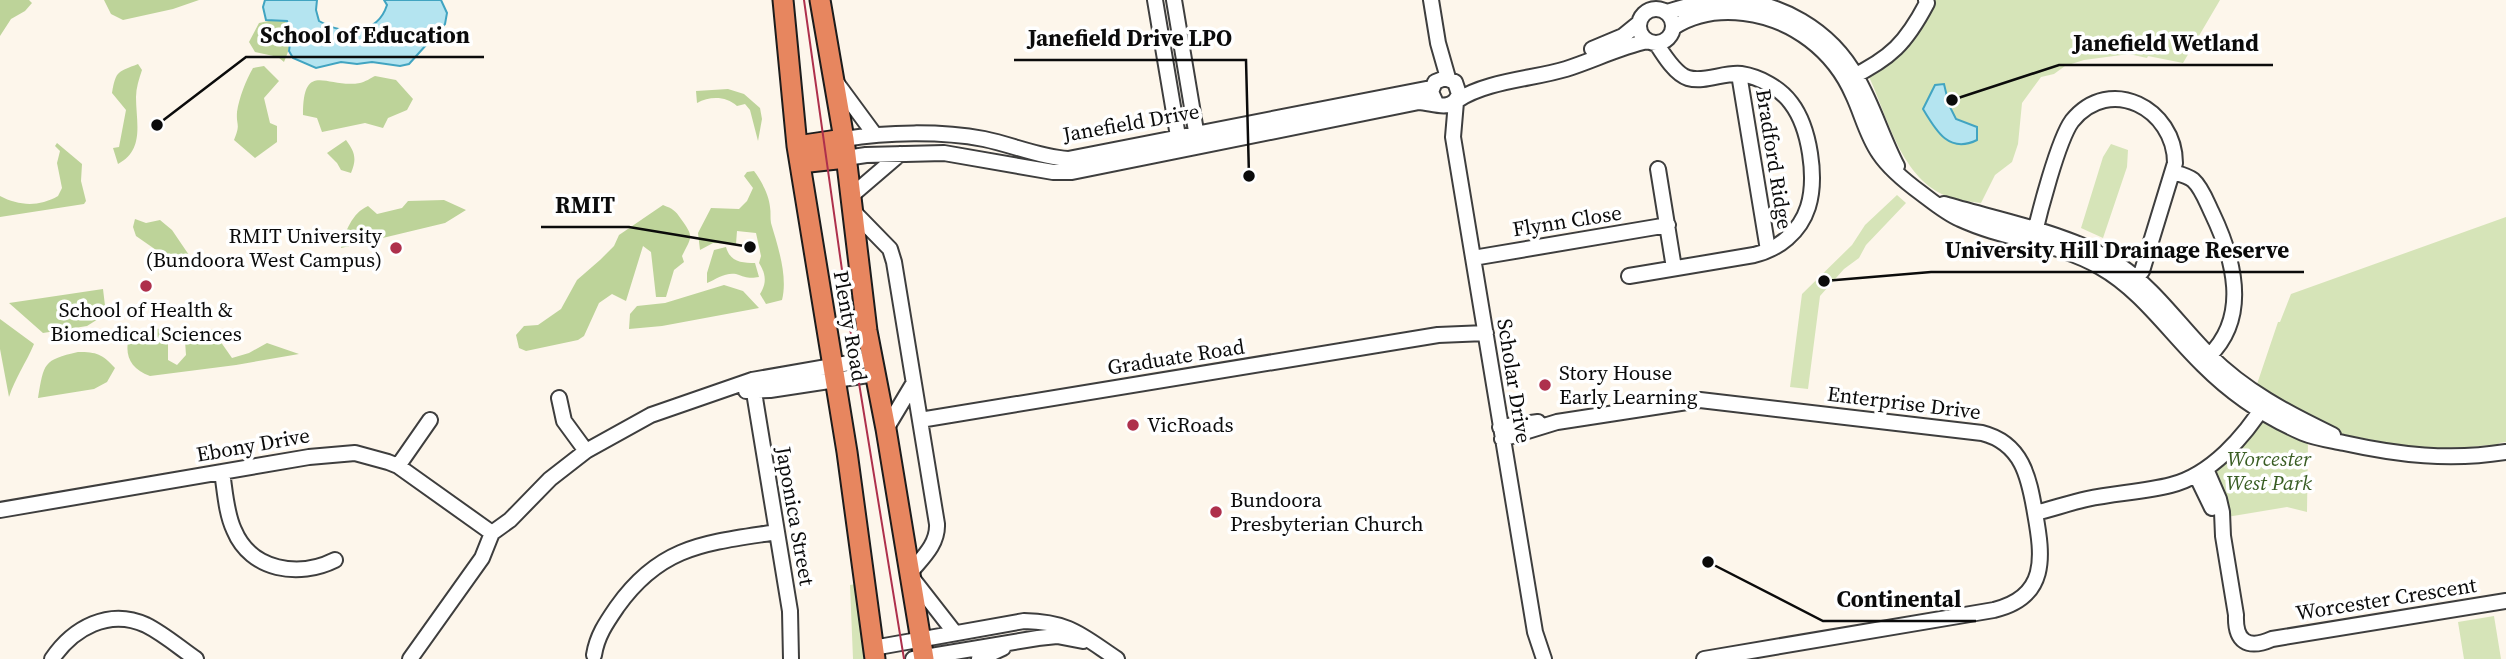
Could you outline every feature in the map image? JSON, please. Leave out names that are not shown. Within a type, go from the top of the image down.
[{"type":"highway","name":"Plenty Road","points":[[783,0],[798,155],[835,372],[874,653]]},
{"type":"highway","name":"Plenty Road","points":[[820,0],[845,148],[874,366],[920,653]]},
{"type":"highway","name":"Janefield Drive","points":[[798,155],[845,148]]},
{"type":"street","points":[[1155,0],[1179,144]]},
{"type":"street","points":[[1174,0],[1198,140]]},
{"type":"street","points":[[1431,0],[1438,43],[1441,89],[1446,106],[1475,90],[1567,68],[1627,46],[1652,42],[1672,32],[1690,18],[1707,13],[1735,12],[1763,16],[1787,25],[1812,41],[1851,78],[1902,177],[1927,197],[2034,236],[2091,249],[2122,267],[2202,364],[2306,435],[2383,452],[2427,457],[2506,452]]},
{"type":"street","name":"Janefield Drive","points":[[845,148],[900,154],[944,153],[1053,172],[1072,172],[1179,144],[1565,60],[1623,36],[1651,9],[1725,0],[1769,6],[1796,17],[1819,32],[1835,47],[1851,78]]},
{"type":"street","points":[[1851,78],[1875,65],[1909,37],[1927,4],[1926,0]]},
{"type":"street","points":[[1629,276],[1754,255],[1786,239],[1805,215],[1811,184],[1809,152],[1802,123],[1792,104],[1767,83],[1739,74],[1693,79],[1684,77],[1677,70],[1652,42],[1641,34],[1651,9],[1672,19],[1677,70]]},
{"type":"street","name":"Bradford Ridge","points":[[1739,74],[1768,250]]},
{"type":"street","points":[[834,78],[875,135]]},
{"type":"street","name":"Scholar Drive","points":[[1453,137],[1460,91],[1441,89],[1453,137],[1535,632],[1544,659]]},
{"type":"street","points":[[2034,236],[2066,132],[2079,115],[2092,106],[2109,100],[2138,103],[2151,111],[2163,124],[2175,156],[2173,172],[2142,271],[2133,283]]},
{"type":"street","name":"Janefield Drive","points":[[845,148],[875,135],[949,134],[1013,146],[1044,157],[1068,159],[1179,144]]},
{"type":"street","points":[[984,139],[993,150],[993,163]]},
{"type":"street","points":[[900,154],[851,203],[890,249],[920,420],[937,531],[930,548],[909,574],[955,633]]},
{"type":"street","points":[[1658,169],[1674,268]]},
{"type":"street","points":[[2173,172],[2192,179],[2198,186],[2217,223],[2232,267],[2235,287],[2231,321],[2222,341],[2209,356]]},
{"type":"street","name":"Flynn Close","points":[[1473,258],[1668,225]]},
{"type":"street","points":[[2133,283],[2259,403]]},
{"type":"street","name":"Graduate Road","points":[[920,420],[1485,328]]},
{"type":"street","points":[[410,659],[482,558],[492,533],[510,520],[550,479],[586,452],[651,415],[723,392],[874,366]]},
{"type":"street","points":[[886,429],[913,384]]},
{"type":"street","name":"Japonica Street","points":[[753,385],[790,611],[791,659]]},
{"type":"street","points":[[559,398],[564,421],[586,452]]},
{"type":"street","name":"Enterprise Drive","points":[[1501,433],[1700,400],[1982,433],[1999,439],[2019,457],[2027,473],[2041,555],[2039,570],[2027,593],[2006,607],[1704,659]]},
{"type":"street","points":[[2034,508],[2163,486],[2201,472],[2223,455],[2249,427],[2259,403]]},
{"type":"street","points":[[398,466],[430,419]]},
{"type":"street","name":"Ebony Drive","points":[[0,510],[342,453],[366,455],[398,466],[492,533]]},
{"type":"street","points":[[222,472],[232,527],[249,554],[281,569],[315,568],[335,560]]},
{"type":"street","name":"Worcester Crescent","points":[[2201,472],[2223,536],[2236,615],[2240,626],[2249,635],[2272,639],[2506,601]]},
{"type":"street","points":[[593,655],[599,634],[628,592],[664,560],[697,546],[777,532]]},
{"type":"street","points":[[52,659],[64,643],[82,628],[114,619],[145,625],[196,659]]},
{"type":"street","points":[[920,653],[955,633],[1024,621],[1066,626],[1117,659]]},
{"type":"street","name":"Scholar Drive","points":[[1534,659],[1535,632]]},
{"type":"street","points":[[874,653],[920,653],[1057,636],[1094,644]]},
{"type":"street","points":[[979,659],[1023,639]]},
{"type":"green space","points":[[0,0],[29,0],[32,3],[25,11],[11,19],[0,36]]},
{"type":"green space","points":[[104,0],[199,0],[123,20],[111,14]]},
{"type":"green space","points":[[1930,0],[2220,0],[2183,63],[2129,54],[2084,60],[2041,77],[2022,103],[2018,144],[2012,162],[1995,175],[1981,203],[1949,197],[1933,189],[1919,177],[1898,146],[1869,77],[1899,53],[1917,34],[1928,12]]},
{"type":"green space","points":[[278,19],[287,21],[290,32],[284,62],[278,57],[255,52],[249,42],[259,23]]},
{"type":"green space","points":[[138,64],[142,70],[136,94],[136,143],[127,158],[118,164],[113,148],[119,147],[126,110],[112,93],[113,85],[119,73]]},
{"type":"green space","points":[[264,66],[279,81],[264,98],[270,123],[277,126],[277,142],[255,158],[234,140],[238,127],[238,107],[245,84],[253,68]]},
{"type":"green space","points":[[375,76],[396,80],[413,99],[407,110],[388,118],[383,128],[365,123],[322,132],[317,118],[303,115],[307,87],[312,82],[319,80],[360,83]]},
{"type":"green space","points":[[728,89],[744,94],[760,108],[762,119],[758,141],[750,110],[745,104],[737,106],[718,98],[697,103],[696,91]]},
{"type":"green space","points":[[346,140],[354,156],[351,173],[341,170],[327,153]]},
{"type":"green space","points":[[57,143],[82,164],[81,181],[86,201],[84,204],[0,217],[0,196],[29,204],[58,196],[62,188],[57,163],[60,151],[55,146]]},
{"type":"green space","points":[[2111,144],[2128,150],[2127,167],[2103,238],[2081,228],[2103,157]]},
{"type":"green space","points":[[754,171],[768,198],[783,271],[782,300],[766,304],[760,294],[765,278],[759,263],[761,256],[756,233],[737,231],[736,244],[713,243],[700,250],[698,233],[711,208],[739,209],[747,201],[753,188],[744,176],[747,172]]},
{"type":"green space","points":[[1897,195],[1906,203],[1866,245],[1859,258],[1844,269],[1820,296],[1808,389],[1790,387],[1802,294],[1852,245],[1865,225]]},
{"type":"green space","points":[[444,200],[466,210],[445,223],[341,248],[353,218],[368,206],[377,214],[402,208],[408,201]]},
{"type":"green space","points":[[663,205],[677,214],[690,237],[682,256],[684,262],[674,270],[666,297],[656,297],[651,252],[643,246],[626,301],[612,294],[599,303],[584,336],[578,340],[526,351],[519,348],[516,335],[524,326],[538,325],[561,309],[577,280],[614,246],[619,235]]},
{"type":"green space","points":[[2506,217],[2506,442],[2491,448],[2488,445],[2471,447],[2466,451],[2462,447],[2446,448],[2437,452],[2435,448],[2419,447],[2410,450],[2408,446],[2394,444],[2386,447],[2383,442],[2352,436],[2348,438],[2293,413],[2255,390],[2278,322],[2291,294]]},
{"type":"green space","points":[[135,219],[146,223],[160,220],[172,230],[191,258],[182,268],[136,236],[133,227]]},
{"type":"green space","points":[[726,247],[734,259],[755,263],[759,277],[729,274],[707,283],[714,250]]},
{"type":"green space","points":[[724,285],[743,291],[759,308],[662,326],[629,329],[630,314],[637,306],[665,303]]},
{"type":"green space","points":[[103,289],[106,314],[87,326],[43,333],[9,303]]},
{"type":"green space","points":[[0,319],[34,344],[9,397],[0,349]]},
{"type":"green space","points":[[168,328],[168,360],[177,365],[186,355],[185,341],[196,329],[224,330],[218,338],[232,358],[249,353],[267,343],[299,354],[150,376],[143,373],[129,358],[131,331]]},
{"type":"green space","points":[[78,352],[99,355],[115,368],[107,382],[94,389],[38,398],[47,365],[58,358]]},
{"type":"green space","name":"Worcester West Park","points":[[2265,422],[2308,439],[2307,512],[2287,507],[2227,517],[2215,476],[2217,470],[2258,425]]},
{"type":"green space","points":[[856,584],[864,659],[853,659],[850,585]]},
{"type":"green space","points":[[2494,616],[2501,659],[2464,659],[2458,622]]},
{"type":"water","points":[[265,0],[317,0],[319,21],[328,26],[348,30],[358,30],[376,23],[387,5],[384,0],[441,0],[447,13],[445,24],[409,64],[400,66],[341,62],[316,68],[293,58],[289,51],[291,36],[287,21],[266,20],[263,7]]},
{"type":"water","points":[[1944,84],[1956,119],[1977,127],[1977,140],[1959,144],[1944,138],[1923,109],[1935,85]]},
{"type":"tram line","points":[[804,0],[851,334],[904,659]]},
{"type":"place","name":"Janefield Wetland","points":[[1952,100]]},
{"type":"place","name":"School of Education","points":[[157,125]]},
{"type":"place","name":"Janefield Drive LPO","points":[[1249,176]]},
{"type":"place","name":"RMIT","points":[[750,247]]},
{"type":"place","name":"RMIT University (Bundoora West Campus)","points":[[396,248]]},
{"type":"place","name":"University Hill Drainage Reserve","points":[[1824,281]]},
{"type":"place","name":"School of Health & Biomedical Sciences","points":[[146,286]]},
{"type":"place","name":"Story House Early Learning","points":[[1545,385]]},
{"type":"place","name":"VicRoads","points":[[1133,425]]},
{"type":"place","name":"Bundoora Presbyterian Church","points":[[1216,512]]},
{"type":"place","name":"Continental","points":[[1708,562]]}]
